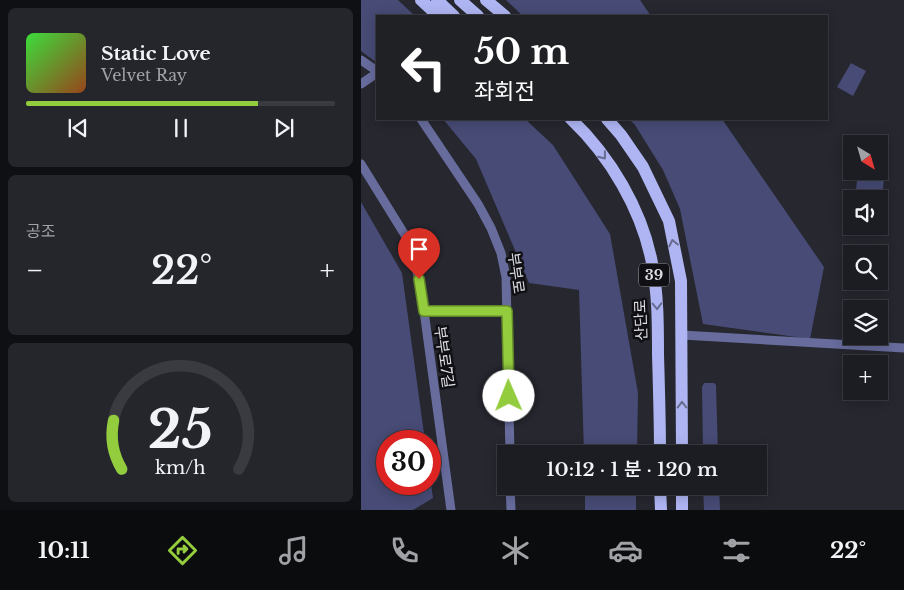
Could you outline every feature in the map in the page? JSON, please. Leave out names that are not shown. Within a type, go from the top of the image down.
[{"type":"main road","points":[[421,0],[437,15]]},
{"type":"main road","points":[[437,0],[453,15]]},
{"type":"main road","points":[[460,0],[478,15]]},
{"type":"main road","points":[[486,0],[504,15]]},
{"type":"main road","name":"산단로","points":[[571,120],[581,128],[609,164],[628,197],[641,225],[652,262],[657,301],[660,445]]},
{"type":"main road","name":"39","points":[[608,120],[621,135],[643,167],[669,222],[681,282],[682,445]]},
{"type":"main road","points":[[660,495],[661,510]]},
{"type":"main road","points":[[682,495],[682,510]]},
{"type":"street","points":[[361,60],[376,71]]},
{"type":"street","points":[[361,84],[376,73]]},
{"type":"street","name":"부부로","points":[[422,120],[478,204],[491,228],[503,261],[507,311],[510,445]]},
{"type":"street","name":"부부로7길","points":[[361,164],[413,248],[424,311],[451,510]]},
{"type":"street","points":[[424,311],[507,311]]},
{"type":"street","points":[[682,335],[904,348]]},
{"type":"street","points":[[509,509],[510,495]]},
{"type":"shaded area","points":[[361,0],[398,0],[414,15],[376,15],[376,62],[361,51]]},
{"type":"shaded area","points":[[506,0],[640,0],[650,15],[522,15]]},
{"type":"shaded area","points":[[851,63],[866,71],[853,96],[837,87]]},
{"type":"shaded area","points":[[444,120],[526,120],[553,145],[610,234],[638,393],[637,445],[584,445],[579,290],[529,283],[476,159]]},
{"type":"shaded area","points":[[630,120],[723,120],[824,267],[810,339],[703,324],[680,209],[663,170]]},
{"type":"shaded area","points":[[857,180],[884,180],[883,189],[856,190]]},
{"type":"shaded area","points":[[361,202],[402,273],[423,430],[376,430],[376,495],[433,495],[433,498],[413,510],[361,510]]},
{"type":"shaded area","points":[[704,383],[714,383],[716,385],[718,445],[703,445],[702,387]]},
{"type":"shaded area","points":[[585,495],[636,495],[636,510],[585,510]]},
{"type":"shaded area","points":[[703,495],[719,495],[720,510],[704,510]]},
{"type":"route","points":[[419,279],[424,311],[507,311],[509,396]]}]
